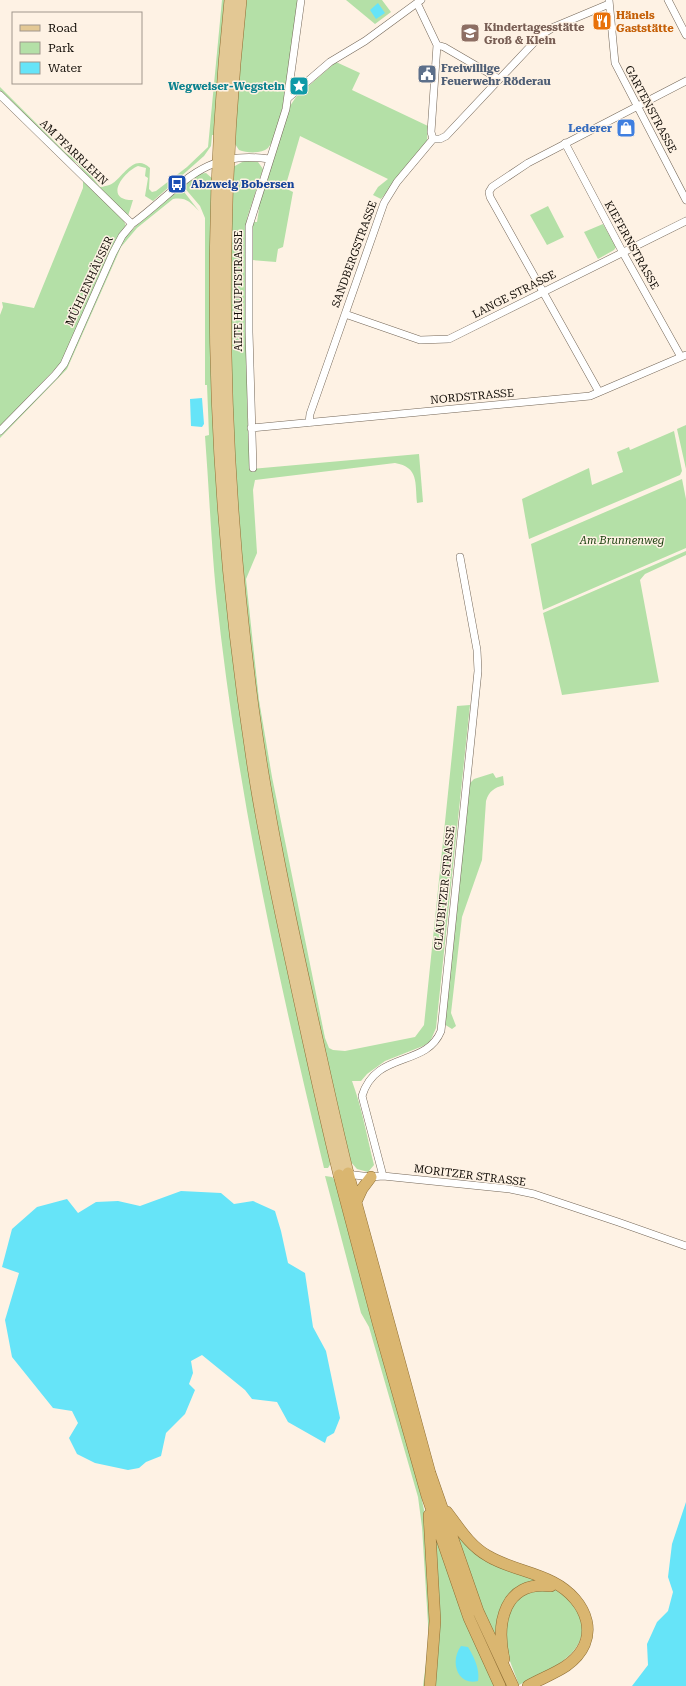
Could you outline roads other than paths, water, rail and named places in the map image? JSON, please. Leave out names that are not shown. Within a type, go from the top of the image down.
[{"type":"highway","points":[[344,1174],[356,1202],[439,1501],[475,1604],[511,1682]]},
{"type":"highway","points":[[344,1174],[376,1316],[427,1496],[469,1618],[500,1686]]},
{"type":"highway","points":[[356,1202],[362,1189],[371,1177]]},
{"type":"highway","points":[[427,1496],[435,1621],[430,1686]]},
{"type":"highway","points":[[439,1501],[465,1537],[487,1555],[508,1566],[552,1582],[561,1587],[577,1598],[585,1612],[587,1629],[584,1644],[577,1655],[566,1665],[531,1684]]},
{"type":"highway","points":[[511,1682],[502,1649],[500,1626],[505,1609],[519,1592],[537,1584],[561,1587]]},
{"type":"main road","points":[[230,0],[223,159],[225,286],[228,421],[240,595],[253,707],[289,913],[344,1174]]},
{"type":"main road","points":[[223,159],[241,0]]},
{"type":"street","name":"ALTE HAUPTSTRASSE","points":[[253,468],[248,237],[250,218],[288,98],[301,0]]},
{"type":"street","points":[[668,0],[686,35]]},
{"type":"street","points":[[288,98],[330,62],[366,41],[419,2],[437,45],[431,132],[433,139]]},
{"type":"street","name":"SANDBERGSTRASSE","points":[[309,423],[310,414],[384,203],[397,182],[433,139],[440,139],[446,136],[541,35],[554,27],[609,2]]},
{"type":"street","name":"GARTENSTRASSE","points":[[609,2],[615,63],[686,200]]},
{"type":"street","points":[[437,45],[444,47],[499,79]]},
{"type":"street","points":[[599,392],[490,197],[489,192],[492,187],[528,163],[686,81]]},
{"type":"street","name":"AM PFARRLEHN","points":[[0,95],[132,224]]},
{"type":"street","name":"KIEFERNSTRASSE","points":[[565,143],[622,251],[684,356]]},
{"type":"street","points":[[223,159],[269,159]]},
{"type":"street","name":"MÜHLENHÄUSER","points":[[0,431],[64,364],[122,236],[132,224],[199,169],[223,159]]},
{"type":"street","name":"LANGE STRASSE","points":[[345,314],[420,340],[449,339],[543,290],[686,221]]},
{"type":"street","name":"NORDSTRASSE","points":[[251,428],[590,396],[684,356]]},
{"type":"street","name":"GLAUBITZER STRASSE","points":[[383,1176],[362,1096],[364,1088],[370,1079],[387,1065],[425,1051],[432,1046],[437,1040],[441,1031],[478,671],[477,650],[460,557]]},
{"type":"street","name":"MORITZER STRASSE","points":[[344,1174],[371,1177],[383,1176],[510,1189],[534,1194],[686,1246]]},
{"type":"water","points":[[378,3],[385,13],[376,19],[370,10]]},
{"type":"water","points":[[202,398],[204,424],[202,427],[191,426],[190,399]]},
{"type":"water","points":[[181,1191],[221,1193],[234,1204],[253,1201],[275,1211],[288,1263],[305,1273],[313,1327],[326,1351],[340,1418],[334,1433],[327,1437],[325,1443],[288,1422],[277,1402],[252,1399],[245,1390],[202,1355],[191,1361],[193,1373],[189,1384],[195,1390],[185,1414],[166,1433],[161,1456],[146,1462],[139,1468],[128,1470],[95,1463],[77,1454],[69,1438],[78,1423],[72,1411],[53,1408],[12,1357],[5,1320],[19,1273],[2,1267],[12,1229],[37,1207],[67,1199],[78,1213],[96,1202],[118,1201],[140,1206]]},
{"type":"water","points":[[686,1502],[686,1686],[632,1686],[648,1665],[647,1644],[657,1622],[668,1611],[673,1592],[668,1577],[672,1544]]},
{"type":"water","points":[[461,1646],[468,1647],[476,1663],[478,1681],[471,1682],[465,1680],[457,1671],[456,1658]]},
{"type":"place","name":"Hänels Gaststätte","points":[[602,21]]},
{"type":"place","name":"Kindertagesstätte Groß & Klein","points":[[470,33]]},
{"type":"place","name":"Freiwillige Feuerwehr Röderau","points":[[427,74]]},
{"type":"place","name":"Wegweiser-Wegstein","points":[[299,86]]},
{"type":"place","name":"Lederer","points":[[626,128]]},
{"type":"place","name":"Abzweig Bobersen","points":[[177,184]]},
{"type":"park label","name":"Am Brunnenweg","points":[[622,540]]}]
